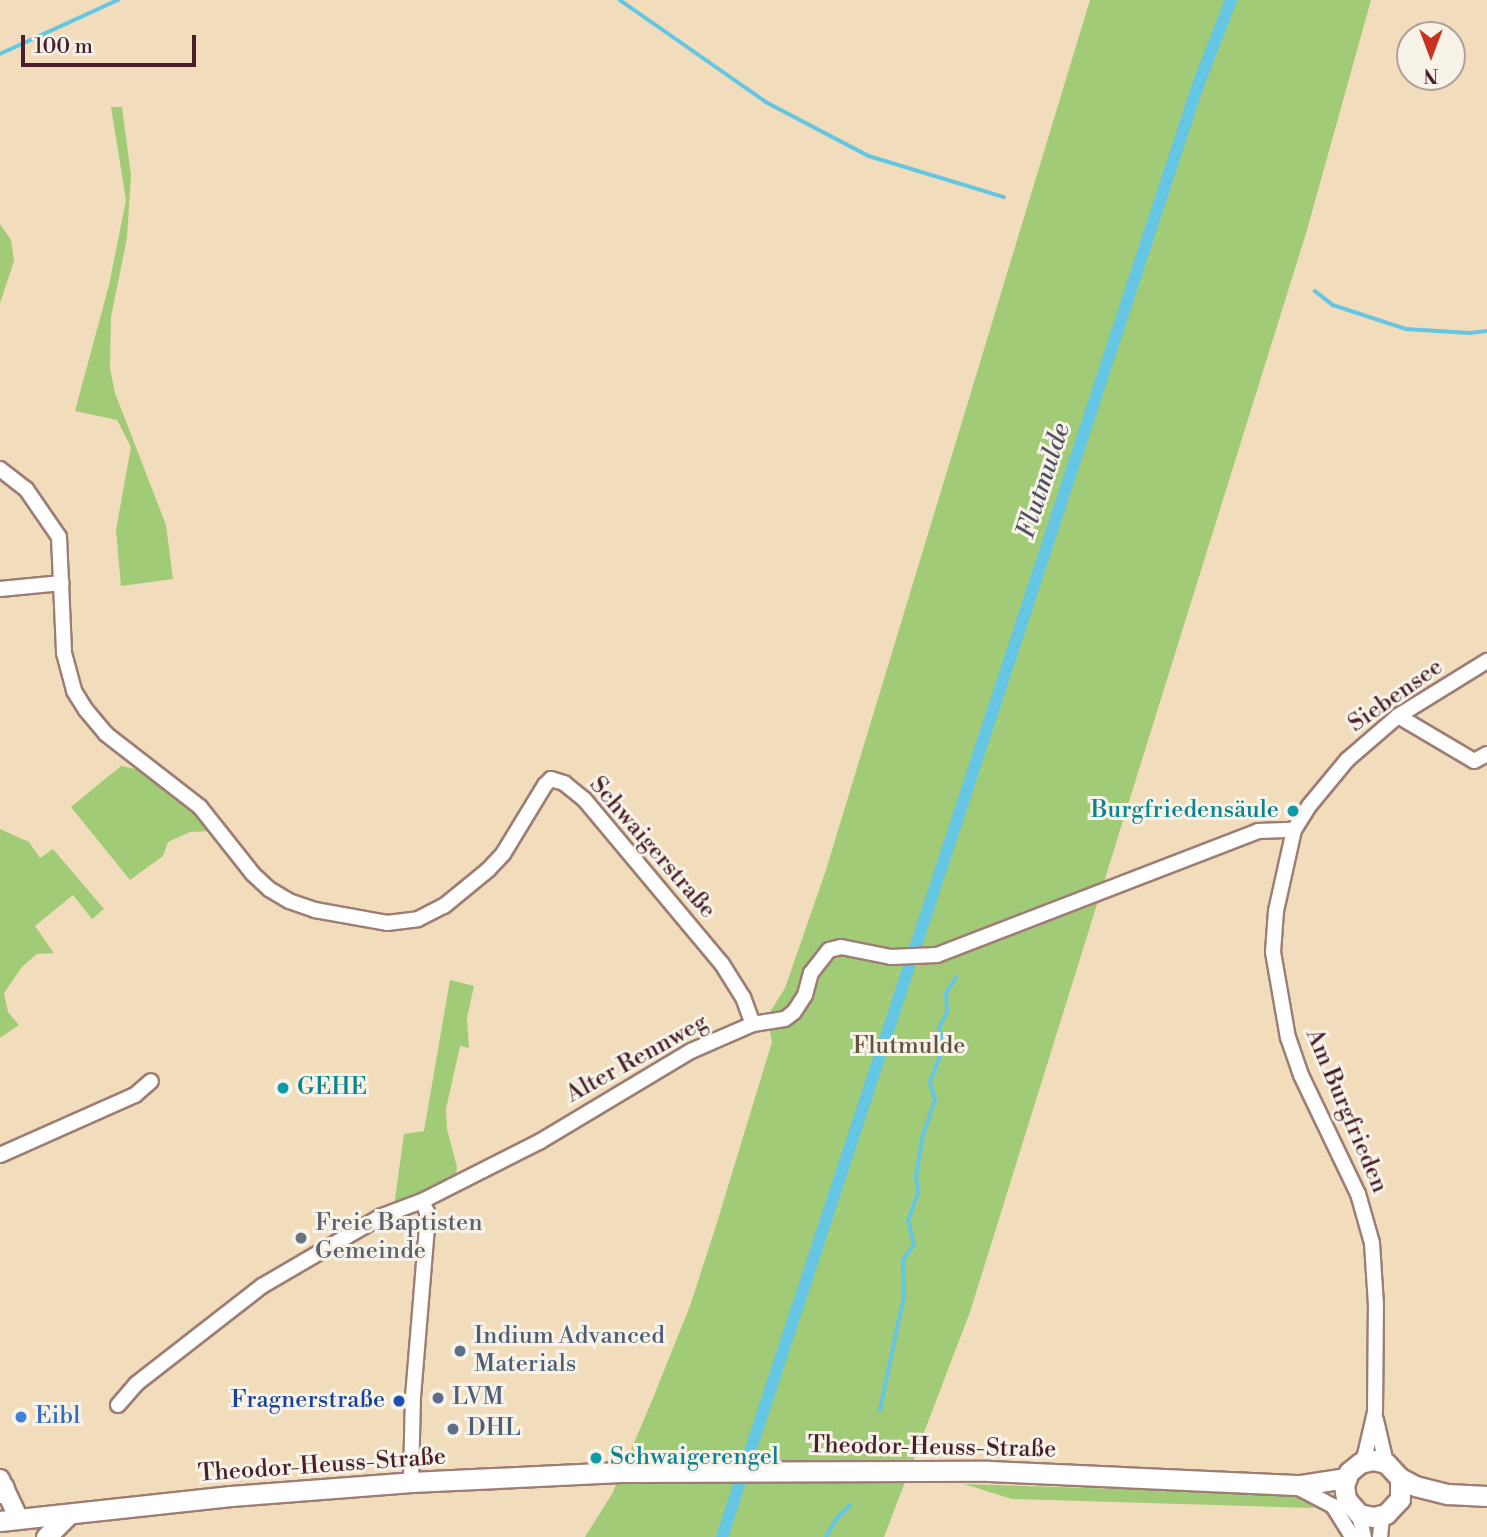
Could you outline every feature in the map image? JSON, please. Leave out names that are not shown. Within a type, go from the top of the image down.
[{"type":"main road","points":[[1448,1494],[1415,1486],[1400,1478],[1386,1463],[1373,1460],[1360,1463],[1346,1478],[1346,1499],[1359,1514],[1373,1517],[1417,1498],[1448,1494],[1487,1496]]},
{"type":"main road","name":"Theodor-Heuss-Straße","points":[[9,1520],[411,1482],[621,1472],[964,1471],[1295,1485],[1346,1478]]},
{"type":"main road","points":[[1391,1509],[1401,1492],[1400,1478]]},
{"type":"main road","name":"Theodor-Heuss-Straße","points":[[1295,1485],[1346,1499]]},
{"type":"main road","points":[[46,1537],[69,1514]]},
{"type":"main road","points":[[9,1520],[28,1537]]},
{"type":"street","name":"Schwaigerstraße","points":[[0,469],[26,489],[54,528],[62,547],[64,653],[74,691],[86,710],[106,734],[200,807],[253,874],[269,889],[301,906],[325,912],[387,923],[418,919],[444,906],[488,870],[503,854],[551,779],[564,783],[584,799],[722,964],[743,997],[753,1024]]},
{"type":"street","points":[[0,589],[62,583]]},
{"type":"street","name":"Siebensee","points":[[1294,830],[1308,806],[1347,760],[1398,716],[1487,661]]},
{"type":"street","points":[[1398,716],[1474,761],[1487,754]]},
{"type":"street","name":"Alter Rennweg","points":[[118,1405],[136,1384],[262,1286],[383,1216],[422,1201],[539,1142],[691,1051],[753,1024],[785,1019],[794,1012],[805,995],[811,973],[829,950],[841,947],[891,957],[937,956],[1258,831],[1294,830]]},
{"type":"street","name":"Am Burgfrieden","points":[[1294,830],[1276,911],[1273,952],[1278,996],[1288,1038],[1301,1074],[1358,1194],[1366,1218],[1374,1264],[1375,1412],[1386,1463]]},
{"type":"street","points":[[0,1156],[135,1094],[151,1081]]},
{"type":"street","points":[[411,1482],[413,1397],[427,1227],[427,1212],[422,1201]]},
{"type":"street","name":"Am Burgfrieden","points":[[1360,1463],[1365,1455],[1375,1412]]},
{"type":"street","points":[[1295,1485],[1331,1504],[1340,1514],[1352,1537]]},
{"type":"street","points":[[1,1486],[9,1520]]},
{"type":"street","points":[[1380,1537],[1382,1518],[1391,1509]]},
{"type":"street","points":[[1359,1514],[1364,1537]]},
{"type":"green space","name":"Flutmulde","points":[[1090,0],[1371,0],[1307,230],[970,1312],[884,1537],[585,1537],[612,1494],[690,1306],[772,1042],[767,1017],[785,988],[826,870]]},
{"type":"green space","points":[[111,107],[122,107],[131,175],[127,238],[111,317],[110,368],[115,393],[166,525],[173,579],[121,586],[116,530],[131,447],[117,420],[75,411],[109,285],[126,200]]},
{"type":"green space","points":[[0,224],[11,240],[14,261],[0,303]]},
{"type":"green space","points":[[121,766],[141,770],[193,812],[209,831],[190,832],[168,842],[163,856],[130,880],[71,807]]},
{"type":"green space","points":[[0,829],[29,842],[40,858],[53,849],[104,909],[92,919],[73,895],[35,926],[54,953],[37,954],[22,967],[4,993],[8,1012],[19,1025],[0,1038]]},
{"type":"green space","points":[[450,980],[474,986],[467,1018],[469,1048],[460,1046],[446,1109],[447,1129],[457,1167],[456,1176],[394,1206],[404,1134],[424,1131]]},
{"type":"green space","points":[[964,1484],[1303,1495],[1314,1508],[1012,1499]]},
{"type":"waterway","points":[[0,54],[118,0]]},
{"type":"waterway","points":[[620,0],[766,102],[869,156],[1004,197]]},
{"type":"waterway","name":"Flutmulde","points":[[722,1537],[1197,88],[1231,0]]},
{"type":"waterway","points":[[1315,291],[1333,305],[1406,329],[1470,333],[1487,331]]},
{"type":"waterway","points":[[880,1410],[904,1296],[903,1260],[914,1245],[908,1221],[918,1194],[916,1176],[923,1135],[935,1100],[930,1082],[944,1046],[939,1028],[947,1012],[946,993],[956,978]]},
{"type":"waterway","points":[[826,1537],[837,1518],[850,1506]]},
{"type":"place","name":"Burgfriedensäule","points":[[1293,811]]},
{"type":"place","name":"GEHE","points":[[283,1088]]},
{"type":"place","name":"Freie Baptisten Gemeinde","points":[[301,1238]]},
{"type":"place","name":"Indium Advanced Materials","points":[[460,1351]]},
{"type":"place","name":"LVM","points":[[438,1398]]},
{"type":"place","name":"Fragnerstraße","points":[[399,1401]]},
{"type":"place","name":"Eibl","points":[[21,1417]]},
{"type":"place","name":"DHL","points":[[453,1429]]},
{"type":"place","name":"Schwaigerengel","points":[[596,1458]]}]
